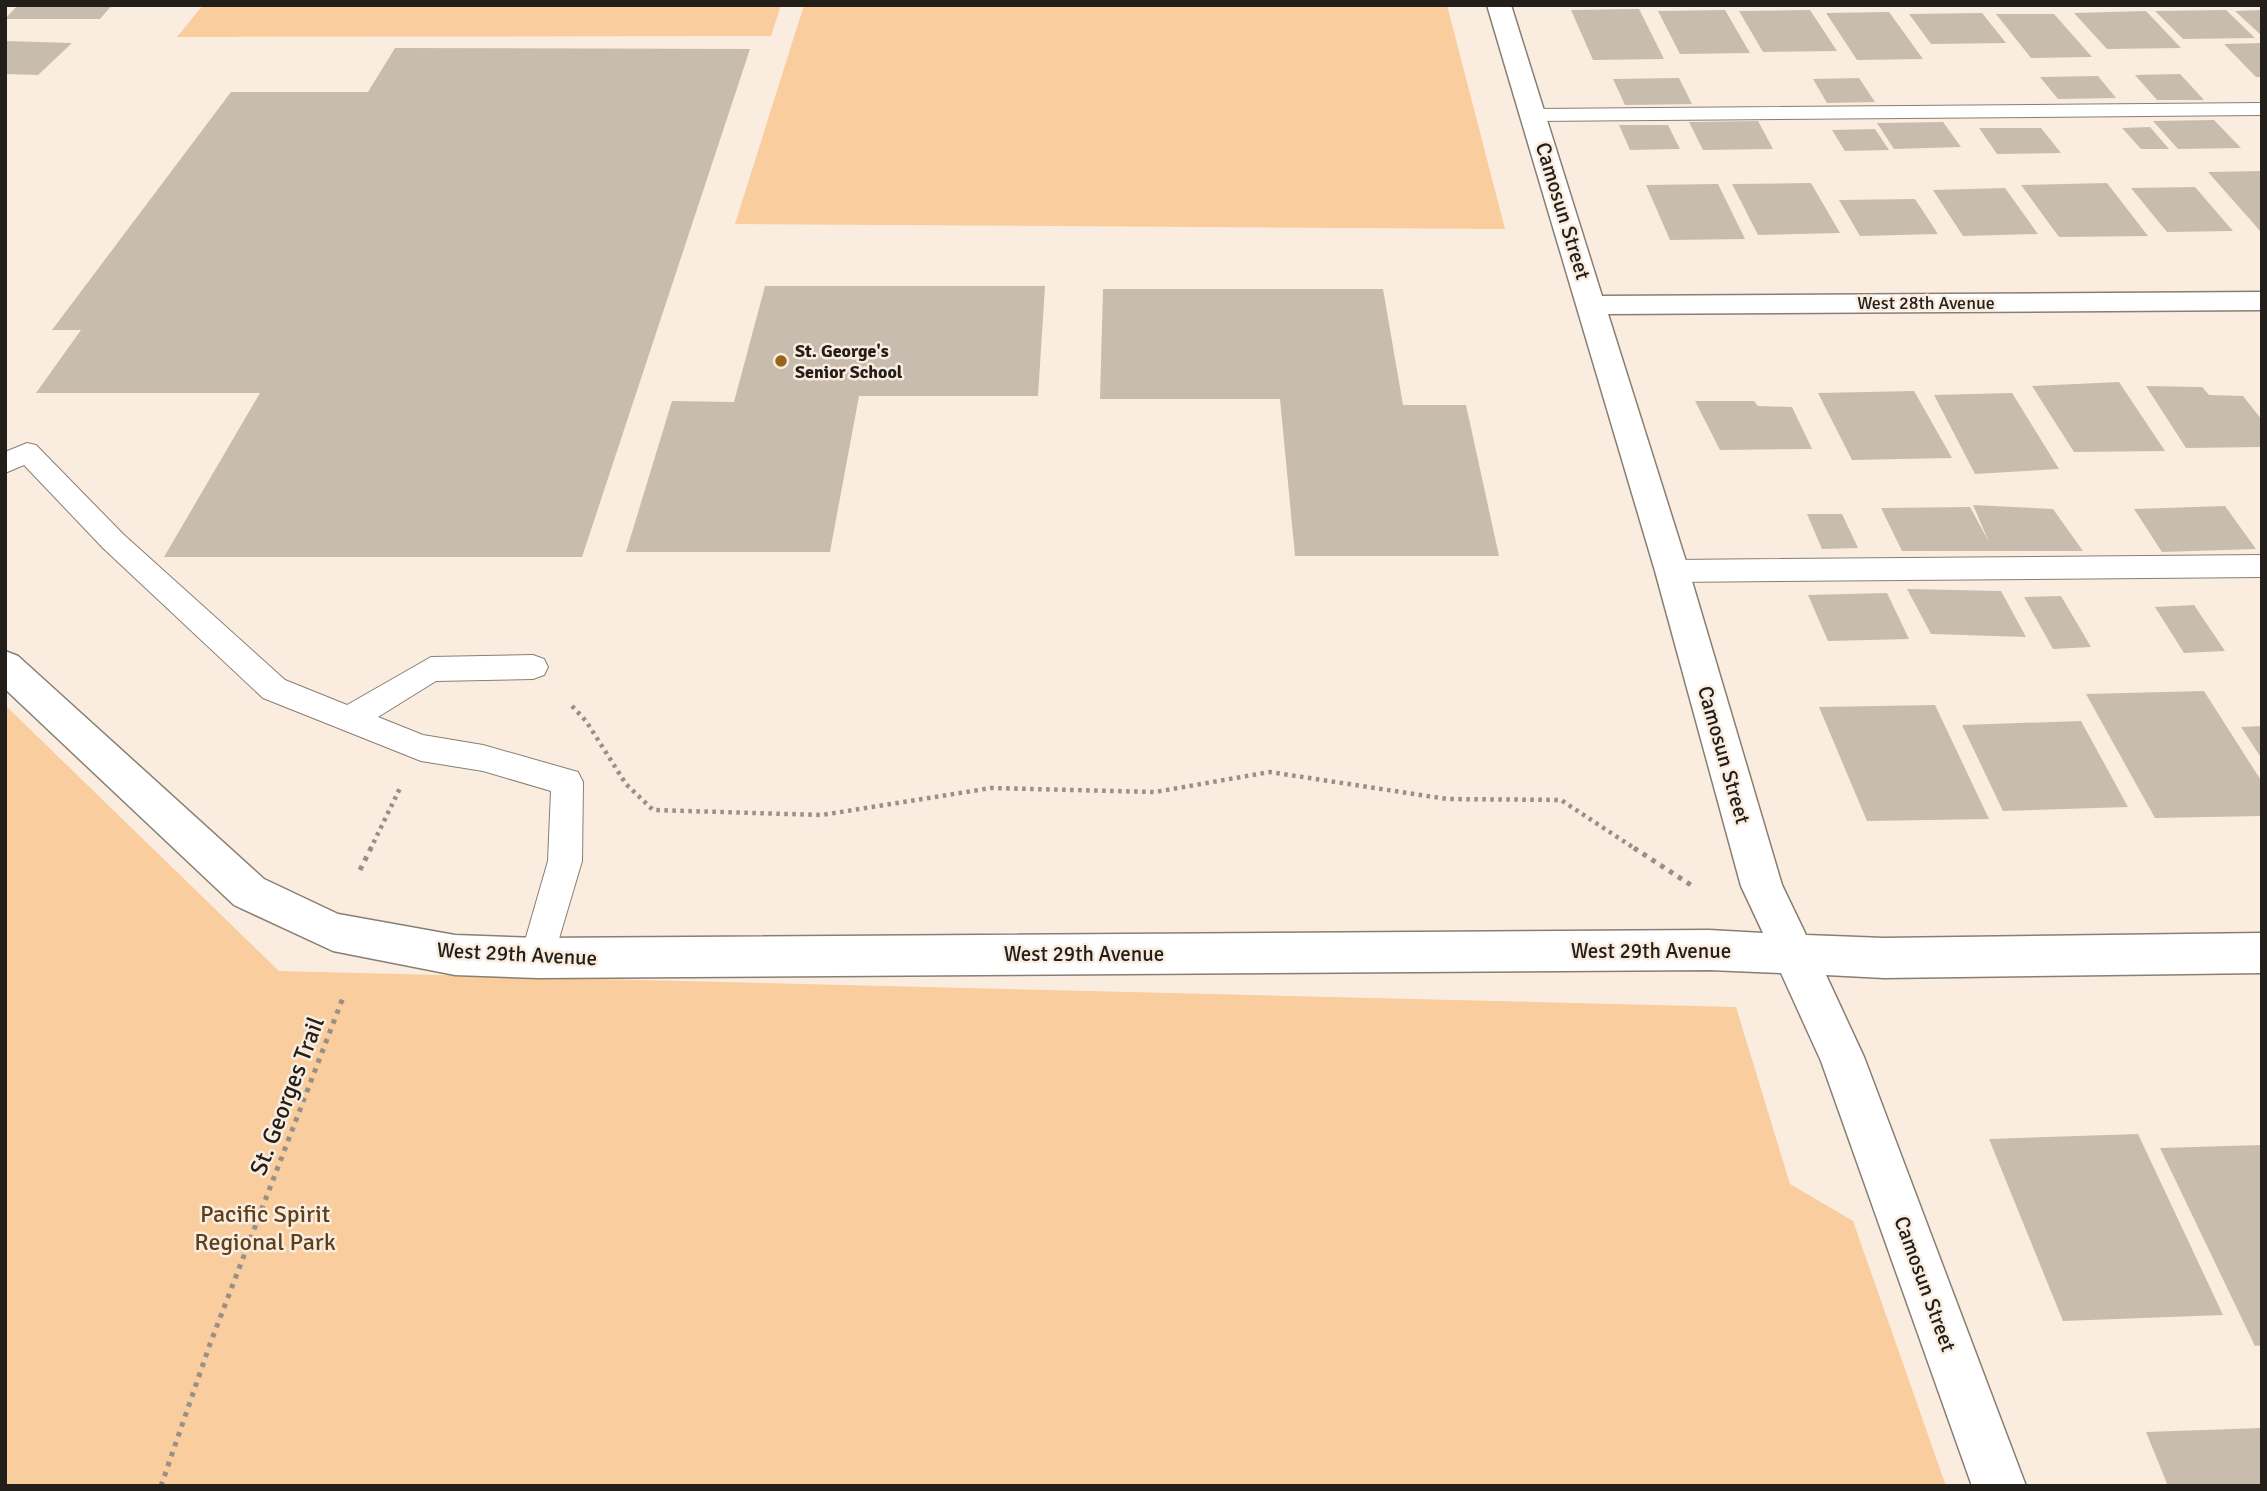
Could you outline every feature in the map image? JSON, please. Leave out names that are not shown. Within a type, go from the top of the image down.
[{"type":"street","name":"Camosun Street","points":[[1499,5],[1672,571],[1762,886],[1842,1057],[1999,1486]]},
{"type":"street","name":"West 28th Avenue","points":[[1590,305],[2262,301]]},
{"type":"street","name":"West 29th Avenue","points":[[5,666],[250,891],[333,932],[455,955],[538,958],[1709,950],[1884,958],[2262,953]]},
{"type":"lane","points":[[1534,115],[2262,109]]},
{"type":"lane","points":[[5,464],[27,453],[113,541],[274,689],[421,748],[483,758],[567,782],[565,861],[538,958]]},
{"type":"lane","points":[[1672,571],[2262,566]]},
{"type":"lane","points":[[350,719],[431,669],[533,667]]},
{"type":"path","points":[[572,706],[586,721],[626,784],[653,810],[822,815],[991,788],[1154,792],[1270,772],[1447,799],[1561,800],[1691,885]]},
{"type":"path","points":[[360,870],[405,778]]},
{"type":"path","name":"St. Georges Trail","points":[[161,1486],[210,1344],[344,995]]},
{"type":"green space","points":[[203,5],[781,5],[771,36],[177,37]]},
{"type":"green space","points":[[804,5],[1447,5],[1505,229],[735,224]]},
{"type":"green space","name":"Pacific Spirit Regional Park","points":[[5,705],[279,971],[1736,1007],[1790,1184],[1853,1221],[1946,1486],[5,1486]]},
{"type":"building","points":[[18,5],[112,5],[100,19],[5,19]]},
{"type":"building","points":[[1639,9],[1664,59],[1593,60],[1571,10]]},
{"type":"building","points":[[1725,10],[1750,53],[1680,54],[1658,11]]},
{"type":"building","points":[[1810,10],[1837,51],[1763,52],[1739,11]]},
{"type":"building","points":[[2226,10],[2255,38],[2183,39],[2155,11]]},
{"type":"building","points":[[2262,10],[2262,36],[2235,11]]},
{"type":"building","points":[[2146,11],[2181,48],[2107,49],[2074,13]]},
{"type":"building","points":[[1889,12],[1923,59],[1857,60],[1826,13]]},
{"type":"building","points":[[1982,13],[2006,43],[1931,44],[1909,14]]},
{"type":"building","points":[[1996,14],[2054,14],[2092,57],[2031,58]]},
{"type":"building","points":[[5,41],[72,43],[38,75],[5,74]]},
{"type":"building","points":[[2261,43],[2262,77],[2256,77],[2224,44]]},
{"type":"building","points":[[395,48],[750,49],[582,557],[164,557],[260,393],[36,393],[81,330],[52,330],[231,92],[368,92]]},
{"type":"building","points":[[2180,74],[2204,100],[2157,100],[2135,75]]},
{"type":"building","points":[[2098,76],[2116,98],[2058,99],[2040,77]]},
{"type":"building","points":[[1679,78],[1692,104],[1625,105],[1613,79]]},
{"type":"building","points":[[1859,78],[1875,102],[1827,103],[1813,79]]},
{"type":"building","points":[[2214,120],[2241,148],[2178,149],[2153,121]]},
{"type":"building","points":[[1758,121],[1773,149],[1703,150],[1689,122]]},
{"type":"building","points":[[1943,122],[1961,147],[1894,149],[1877,123]]},
{"type":"building","points":[[1619,125],[1668,125],[1680,149],[1630,150]]},
{"type":"building","points":[[2150,127],[2169,149],[2141,149],[2122,128]]},
{"type":"building","points":[[1979,128],[2041,128],[2061,153],[1997,154]]},
{"type":"building","points":[[1875,129],[1889,150],[1845,151],[1832,130]]},
{"type":"building","points":[[2262,171],[2262,233],[2208,172]]},
{"type":"building","points":[[1811,183],[1840,233],[1758,235],[1732,184]]},
{"type":"building","points":[[2107,183],[2148,236],[2059,237],[2021,185]]},
{"type":"building","points":[[1718,184],[1745,239],[1670,240],[1646,185]]},
{"type":"building","points":[[2195,187],[2233,231],[2167,232],[2131,188]]},
{"type":"building","points":[[2005,188],[2038,234],[1963,236],[1933,190]]},
{"type":"building","points":[[1915,199],[1938,234],[1860,236],[1839,200]]},
{"type":"building","points":[[765,286],[1045,286],[1038,396],[859,396],[830,552],[626,552],[672,401],[734,402]]},
{"type":"building","points":[[1103,289],[1383,289],[1403,405],[1466,405],[1499,556],[1295,556],[1280,399],[1100,399]]},
{"type":"building","points":[[2119,382],[2165,451],[2074,452],[2032,386]]},
{"type":"building","points":[[2146,386],[2202,387],[2209,395],[2243,396],[2262,420],[2262,447],[2186,448]]},
{"type":"building","points":[[1914,391],[1952,458],[1852,460],[1818,393]]},
{"type":"building","points":[[2012,393],[2059,469],[1975,474],[1934,395]]},
{"type":"building","points":[[1695,401],[1754,401],[1758,406],[1792,407],[1812,449],[1720,450]]},
{"type":"building","points":[[1973,505],[2053,509],[2083,551],[1902,551],[1881,508],[1970,507],[1989,542]]},
{"type":"building","points":[[2225,506],[2256,549],[2162,552],[2134,509]]},
{"type":"building","points":[[1807,514],[1842,514],[1858,548],[1822,549]]},
{"type":"building","points":[[1907,589],[2001,591],[2026,637],[1931,634]]},
{"type":"building","points":[[1887,593],[1909,639],[1828,641],[1808,595]]},
{"type":"building","points":[[2061,596],[2091,647],[2053,649],[2024,597]]},
{"type":"building","points":[[2194,605],[2225,651],[2184,653],[2155,607]]},
{"type":"building","points":[[2204,691],[2262,782],[2262,816],[2155,818],[2086,694]]},
{"type":"building","points":[[1935,705],[1989,819],[1867,821],[1819,707]]},
{"type":"building","points":[[2081,721],[2128,807],[2003,811],[1962,725]]},
{"type":"building","points":[[2262,726],[2262,759],[2241,727]]},
{"type":"building","points":[[2138,1134],[2223,1315],[2063,1321],[1989,1139]]},
{"type":"building","points":[[2262,1145],[2262,1345],[2255,1346],[2160,1148]]},
{"type":"building","points":[[2262,1428],[2262,1486],[2168,1486],[2146,1432]]},
{"type":"place","name":"St. George's Senior School","points":[[781,361]]}]
